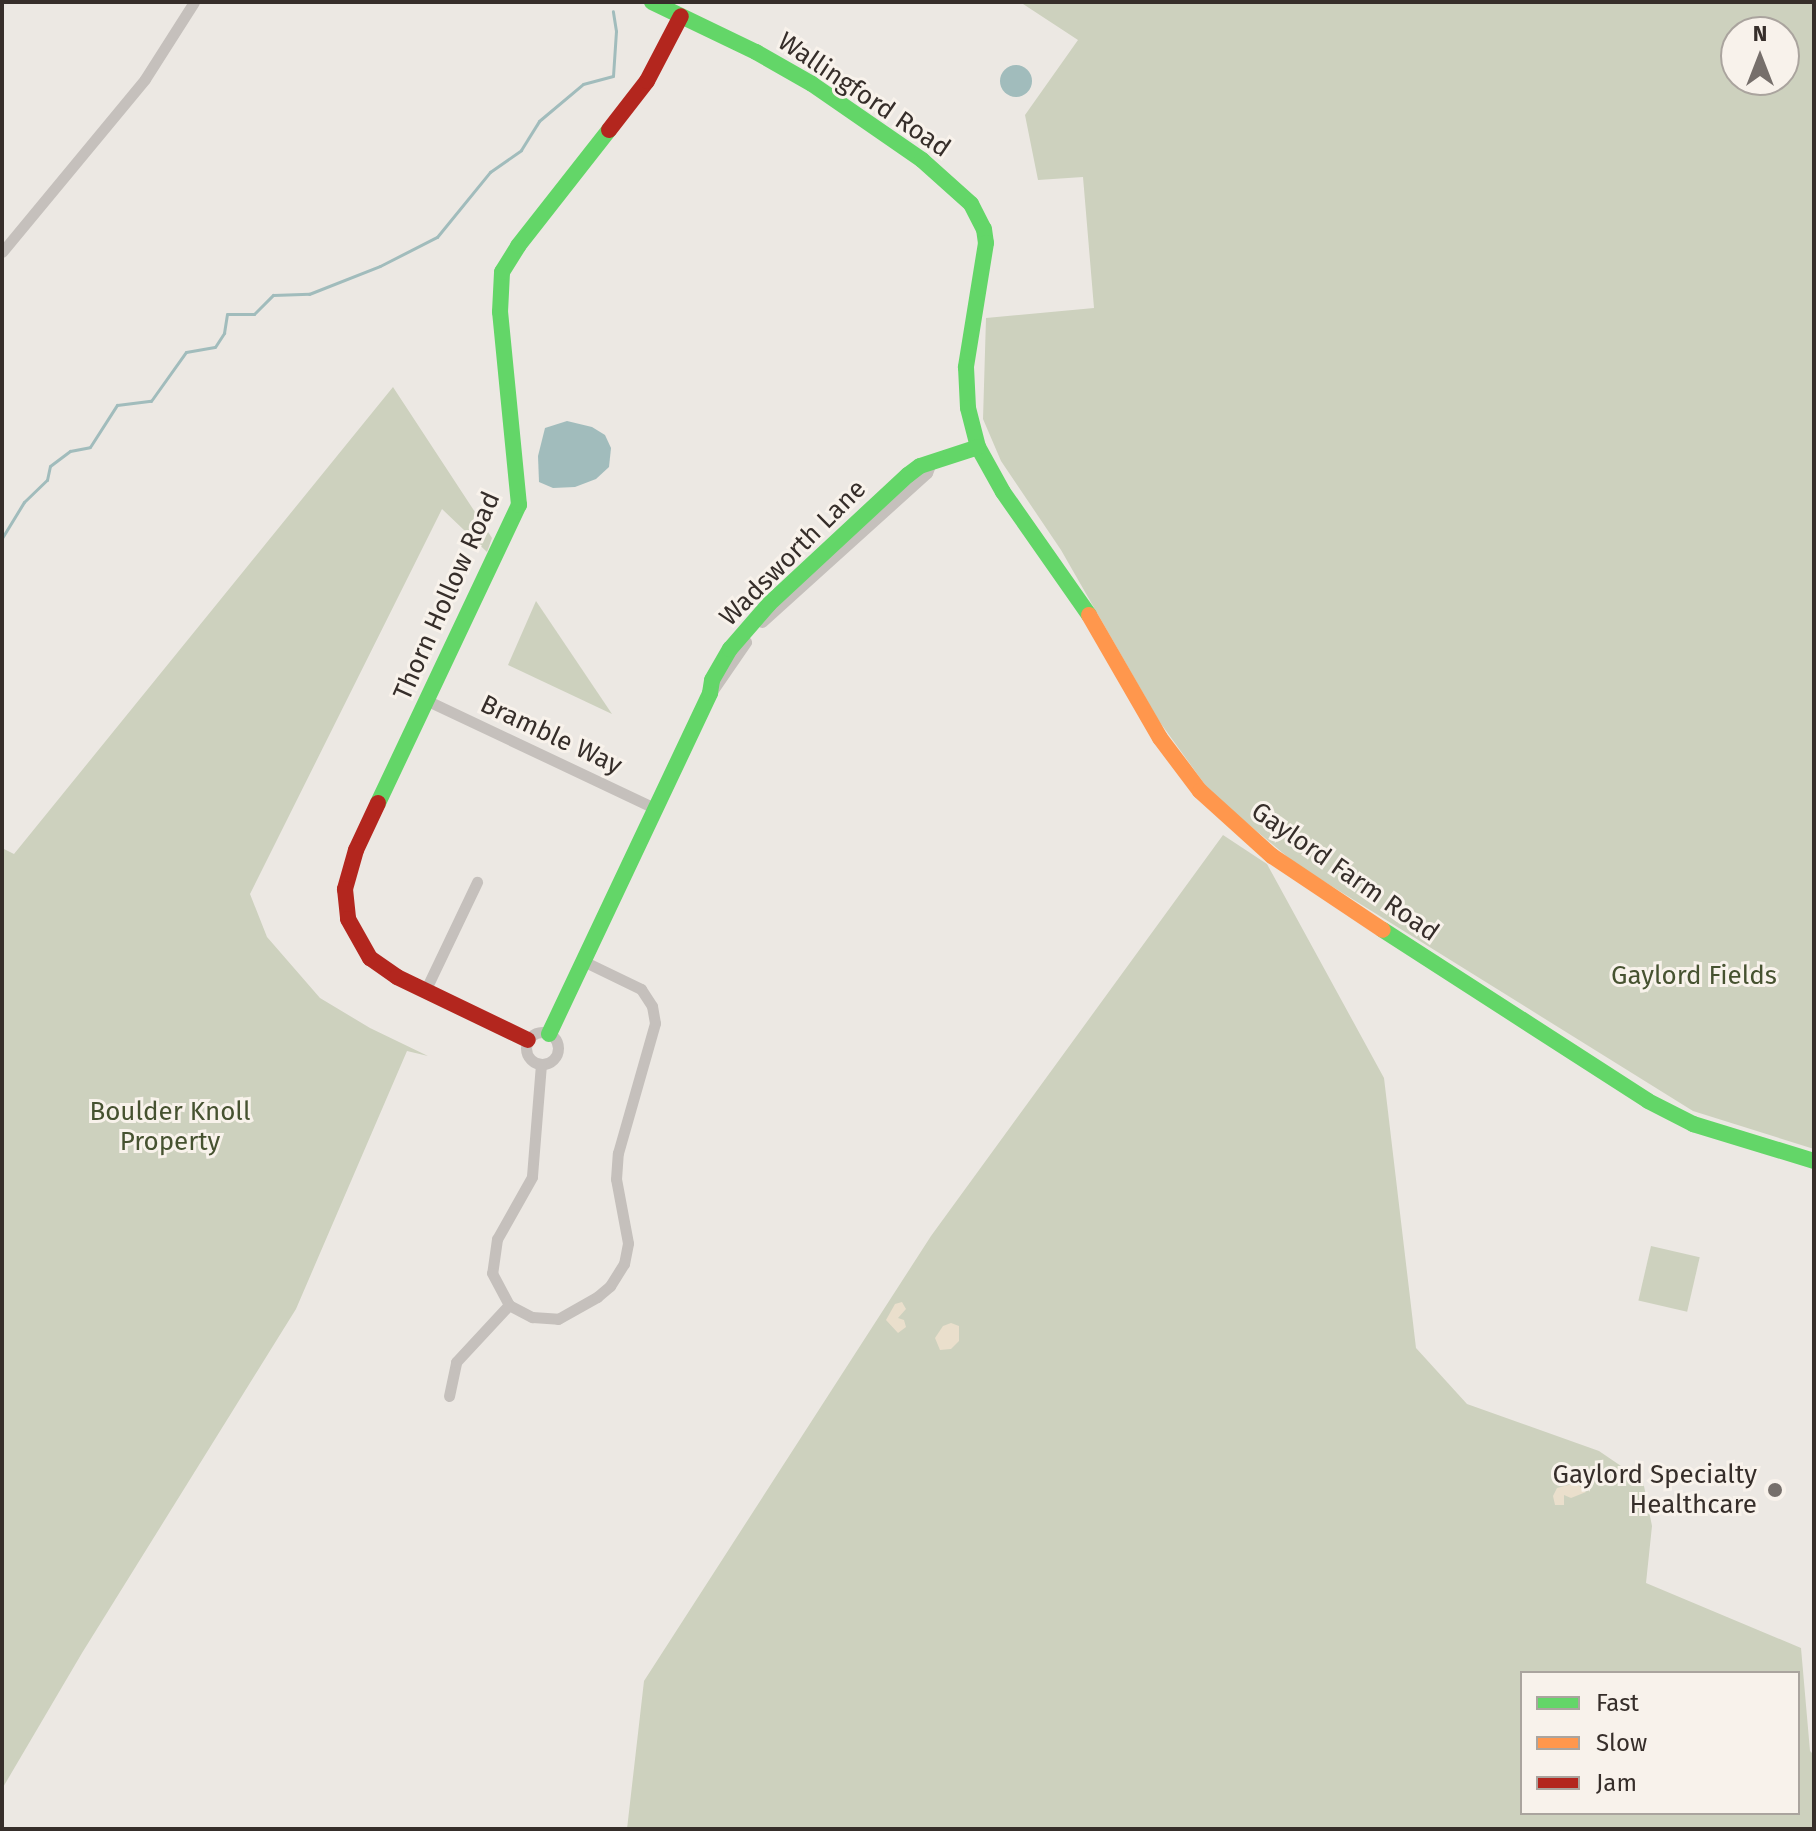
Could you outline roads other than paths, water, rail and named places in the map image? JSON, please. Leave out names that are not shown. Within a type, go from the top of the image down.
[{"type":"street","points":[[2,252],[145,79],[194,2]]},
{"type":"street","name":"Wallingford Road","points":[[652,2],[799,76],[941,174],[971,204],[979,217],[986,243],[983,278]]},
{"type":"street","name":"Thorn Hollow Road","points":[[528,1040],[384,969],[363,951],[348,919],[345,889],[356,850],[519,505],[500,312],[502,272],[518,246],[647,81],[681,16]]},
{"type":"street","name":"Gaylord Farm Road","points":[[983,278],[966,367],[968,408],[978,447],[997,485],[1074,590],[1160,738],[1200,791],[1246,836],[1314,885],[1648,1101],[1693,1124],[1814,1161]]},
{"type":"street","name":"Wadsworth Lane","points":[[549,1034],[710,693],[712,680],[747,625],[920,466],[978,447]]},
{"type":"street","name":"Bramble Way","points":[[428,701],[656,809]]},
{"type":"street","points":[[425,991],[477,882]]},
{"type":"street","points":[[541,1064],[532,1177],[493,1250],[492,1273],[509,1305],[545,1319],[570,1315],[610,1286],[627,1255],[627,1229],[616,1179],[618,1153],[653,1035],[653,1012],[641,989],[583,961]]},
{"type":"street","points":[[539,1032],[549,1034],[556,1041],[558,1050],[554,1059],[541,1064],[528,1056],[528,1040],[539,1032]]},
{"type":"street","points":[[449,1396],[456,1362],[509,1305]]},
{"type":"water","points":[[1016,65],[1027,70],[1032,81],[1027,92],[1016,97],[1005,92],[1000,81],[1005,70]]},
{"type":"water","points":[[567,421],[592,427],[605,435],[611,448],[609,467],[596,479],[575,487],[553,488],[539,482],[538,456],[545,428]]},
{"type":"waterway","points":[[2,538],[24,502],[47,480],[50,466],[70,451],[90,447],[117,405],[151,401],[186,352],[215,347],[224,333],[227,314],[254,314],[273,295],[309,294],[380,266],[437,237],[490,172],[521,150],[539,121],[583,84],[613,76],[616,31],[613,11]]},
{"type":"place","name":"Gaylord Specialty Healthcare","points":[[1775,1490]]},
{"type":"park label","name":"Gaylord Fields","points":[[1694,976]]},
{"type":"park label","name":"Boulder Knoll Property","points":[[170,1127]]}]
